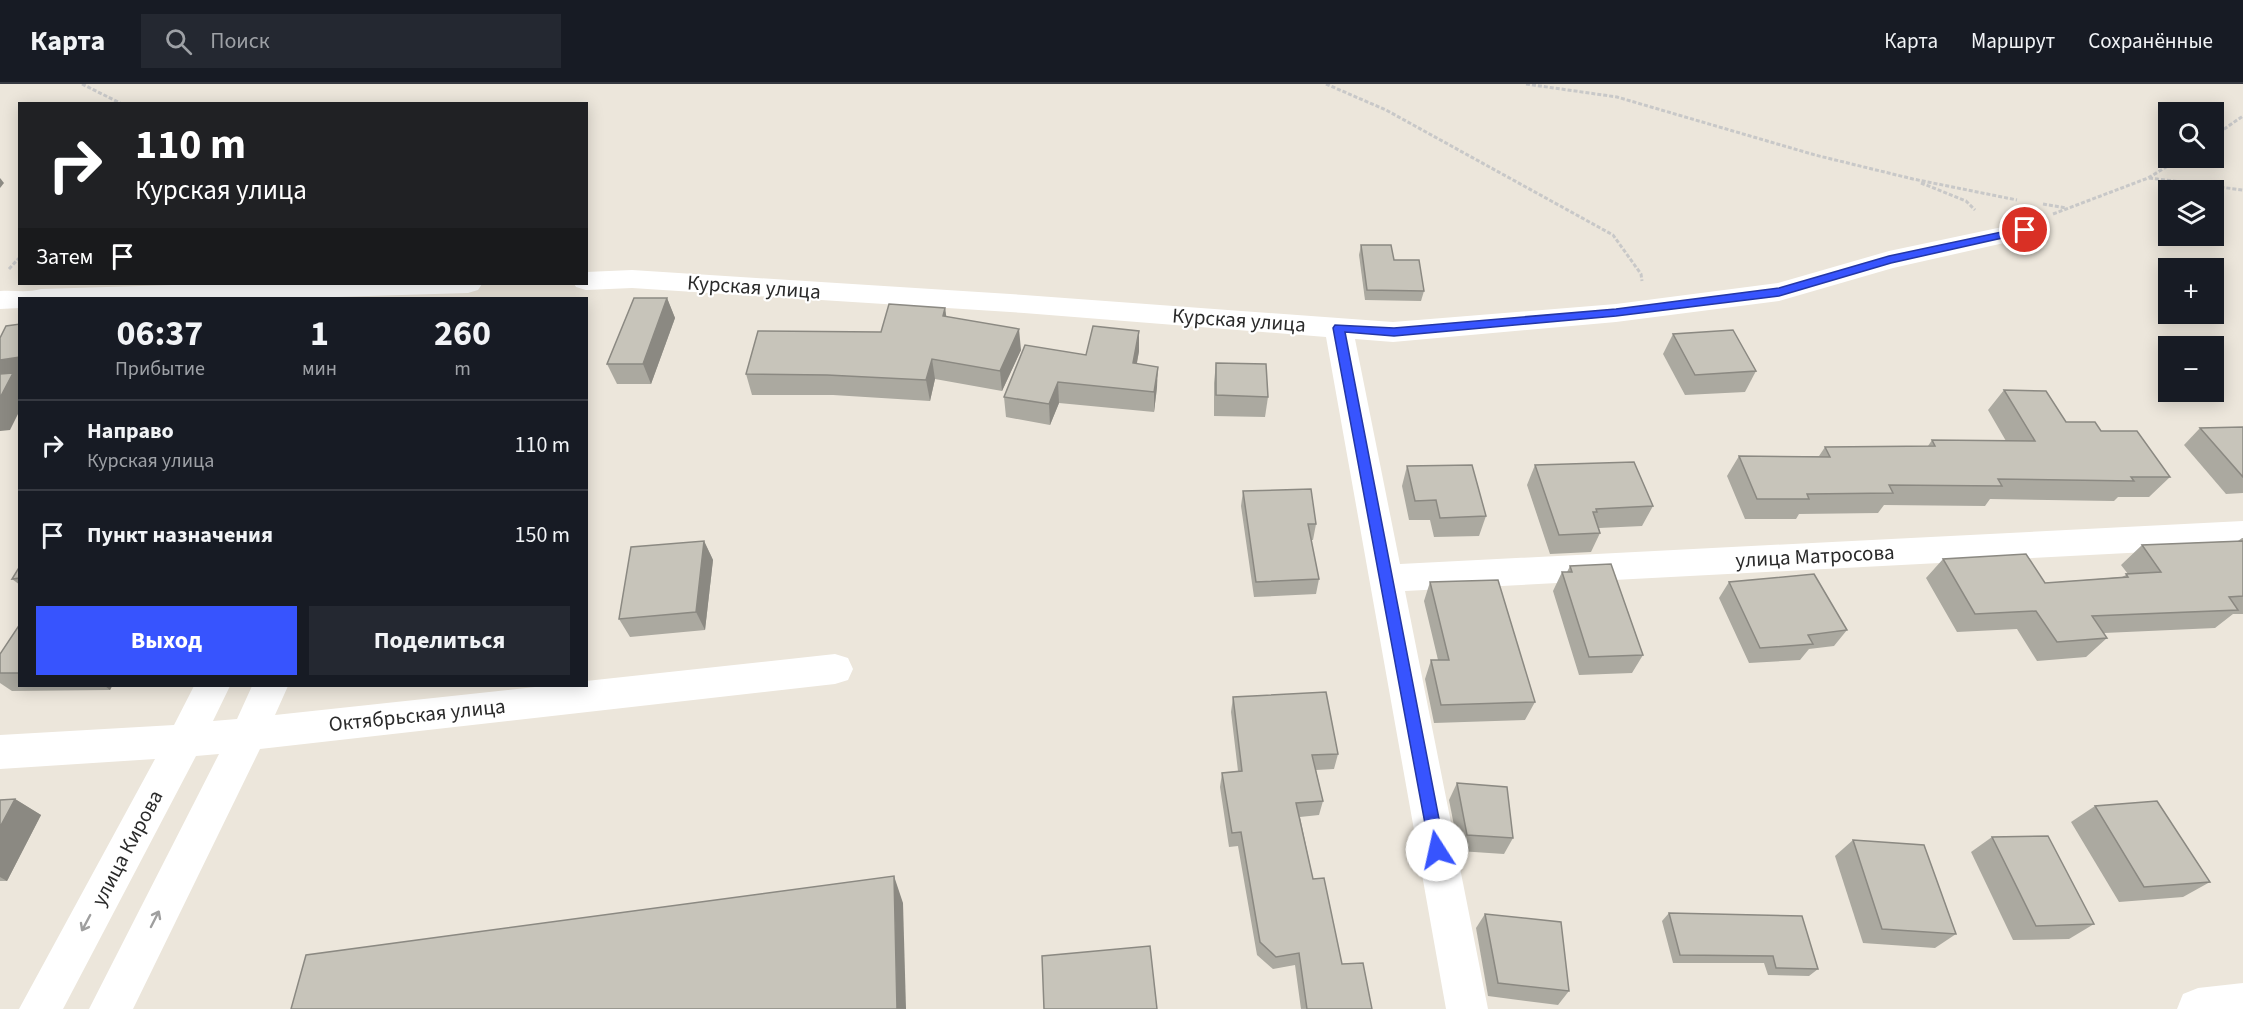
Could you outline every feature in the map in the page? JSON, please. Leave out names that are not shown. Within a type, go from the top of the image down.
[{"type":"street","name":"Курская улица","points":[[588,280],[632,279],[976,301],[1394,332],[1646,309],[1779,292],[1889,260],[2025,230]]},
{"type":"street","points":[[101,297],[402,292],[442,285]]},
{"type":"street","points":[[0,300],[18,299]]},
{"type":"street","points":[[1339,328],[1467,1009]]},
{"type":"street","name":"улица Матросова","points":[[1386,578],[2243,534]]},
{"type":"street","name":"Октябрьская улица","points":[[0,752],[185,741],[835,669]]},
{"type":"street","name":"улица Кирова","points":[[39,1009],[185,741],[212,687]]},
{"type":"street","points":[[110,1009],[249,733],[270,687]]},
{"type":"street","points":[[2198,1009],[2243,1004]]},
{"type":"path","points":[[82,84],[118,102]]},
{"type":"path","points":[[1326,84],[1386,110],[1613,235],[1641,274],[1646,309]]},
{"type":"path","points":[[1526,84],[1617,97],[1724,129],[1912,179],[2021,201]]},
{"type":"path","points":[[2224,129],[2243,116]]},
{"type":"path","points":[[2025,230],[2066,208],[2148,178],[2164,168]]},
{"type":"path","points":[[2148,178],[2243,190]]},
{"type":"path","points":[[1912,179],[1966,201],[1983,218],[1979,240]]},
{"type":"path","points":[[2032,202],[2066,208]]},
{"type":"building","points":[[1361,245],[1391,245],[1394,260],[1419,260],[1424,291],[1367,290]]},
{"type":"building","points":[[634,298],[667,298],[643,364],[607,364]]},
{"type":"building","points":[[889,304],[945,308],[943,316],[1019,329],[1000,371],[932,359],[926,380],[746,374],[758,331],[881,332]]},
{"type":"building","points":[[18,324],[18,357],[0,360],[0,338],[6,326]]},
{"type":"building","points":[[1093,326],[1139,331],[1133,363],[1158,367],[1154,392],[1058,382],[1049,404],[1004,397],[1025,345],[1086,355]]},
{"type":"building","points":[[1733,330],[1756,371],[1695,375],[1673,334]]},
{"type":"building","points":[[1216,363],[1266,364],[1268,397],[1216,395]]},
{"type":"building","points":[[13,373],[0,398],[0,374]]},
{"type":"building","points":[[2004,390],[2046,391],[2066,422],[2095,422],[2101,431],[2137,431],[2170,477],[2131,477],[2134,481],[1998,479],[2002,486],[1889,485],[1893,493],[1807,494],[1809,499],[1757,499],[1739,456],[1830,457],[1825,447],[1935,446],[1932,440],[2035,441]]},
{"type":"building","points":[[2243,427],[2243,477],[2200,428]]},
{"type":"building","points":[[1634,462],[1653,506],[1596,509],[1597,512],[1593,512],[1600,533],[1559,535],[1535,465]]},
{"type":"building","points":[[1472,465],[1486,516],[1440,518],[1436,500],[1415,501],[1407,466]]},
{"type":"building","points":[[1311,489],[1316,524],[1308,524],[1319,579],[1256,582],[1243,491]]},
{"type":"building","points":[[704,541],[696,612],[619,619],[631,547]]},
{"type":"building","points":[[2243,541],[2243,596],[2229,597],[2238,610],[2092,616],[2107,638],[2057,642],[2036,611],[1975,614],[1943,559],[2026,554],[2045,583],[2128,577],[2126,574],[2161,572],[2142,545]]},
{"type":"building","points":[[1611,564],[1643,655],[1589,657],[1562,572],[1572,572],[1570,566]]},
{"type":"building","points":[[18,569],[18,578],[12,579]]},
{"type":"building","points":[[1814,574],[1847,630],[1808,635],[1813,644],[1760,648],[1729,582]]},
{"type":"building","points":[[1498,580],[1535,702],[1441,705],[1431,660],[1449,660],[1430,582]]},
{"type":"building","points":[[18,627],[18,673],[0,673],[0,654]]},
{"type":"building","points":[[1326,692],[1338,754],[1312,755],[1323,801],[1296,803],[1313,879],[1324,878],[1342,964],[1363,963],[1372,1009],[1307,1009],[1299,953],[1276,957],[1260,942],[1241,832],[1232,833],[1222,773],[1242,771],[1233,697]]},
{"type":"building","points":[[1457,783],[1507,787],[1513,838],[1467,835]]},
{"type":"building","points":[[15,799],[0,827],[0,800]]},
{"type":"building","points":[[2157,801],[2210,882],[2144,887],[2095,806]]},
{"type":"building","points":[[2048,836],[2094,924],[2036,926],[1992,837]]},
{"type":"building","points":[[1853,840],[1924,845],[1956,934],[1882,929]]},
{"type":"building","points":[[894,876],[897,1009],[291,1009],[306,955]]},
{"type":"building","points":[[1669,913],[1802,916],[1818,969],[1776,968],[1773,956],[1680,955]]},
{"type":"building","points":[[1485,914],[1561,922],[1569,991],[1498,983]]},
{"type":"building","points":[[1150,946],[1157,1009],[1044,1009],[1042,956]]},
{"type":"route","points":[[1437,850],[1339,328],[1394,332],[1616,312],[1779,292],[1889,260],[2025,230]]}]
